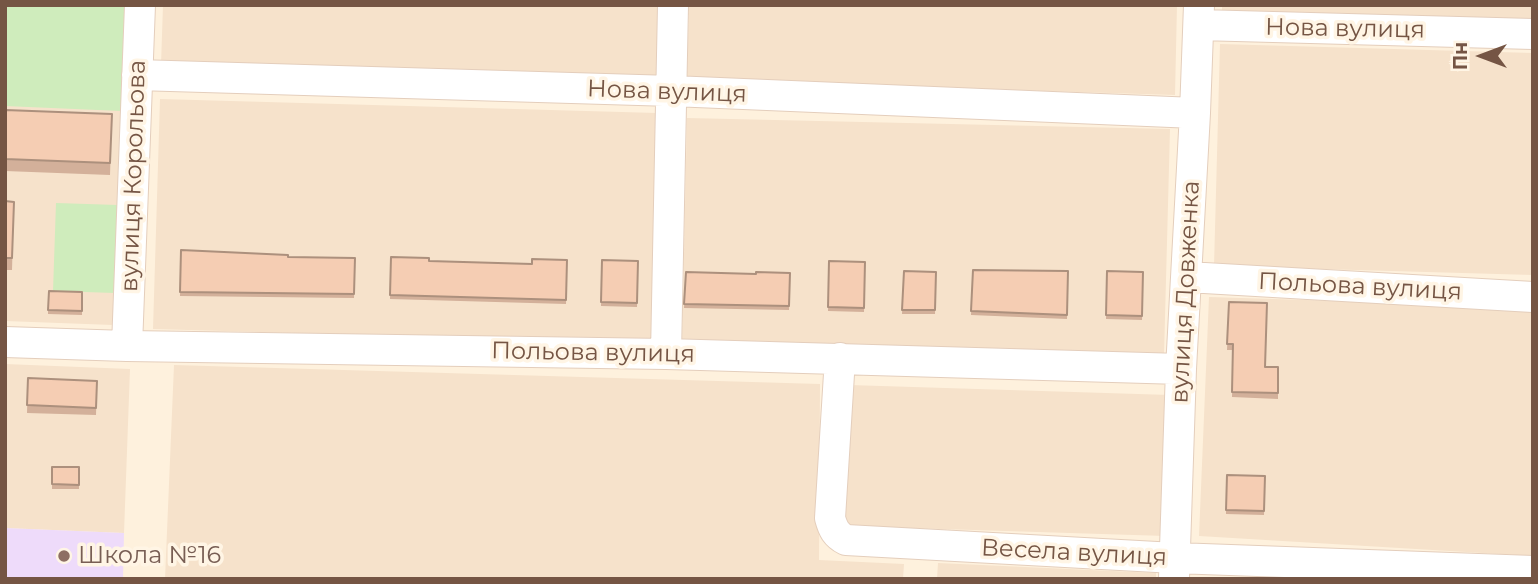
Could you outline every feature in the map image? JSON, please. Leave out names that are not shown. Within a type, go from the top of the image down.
[{"type":"street","name":"вулиця Корольова","points":[[127,346],[140,5]]},
{"type":"street","points":[[666,354],[673,5]]},
{"type":"street","name":"Нова вулиця","points":[[1199,15],[1533,34]]},
{"type":"street","name":"вулиця Довженка","points":[[1175,568],[1181,369],[1199,15]]},
{"type":"street","name":"Нова вулиця","points":[[138,75],[671,92],[1195,113]]},
{"type":"street","name":"Польова вулиця","points":[[1187,277],[1533,297]]},
{"type":"street","name":"Польова вулиця","points":[[5,341],[127,346],[840,358],[1181,369]]},
{"type":"street","name":"Весела вулиця","points":[[840,358],[830,519],[834,530],[846,541],[1175,568],[1533,571]]},
{"type":"shaded area","points":[[5,5],[125,5],[113,325],[5,321]]},
{"type":"shaded area","points":[[163,5],[658,5],[657,77],[161,65]]},
{"type":"shaded area","points":[[689,5],[1177,5],[1175,95],[687,80]]},
{"type":"shaded area","points":[[1222,5],[1533,5],[1533,19],[1222,13]]},
{"type":"shaded area","points":[[1220,44],[1533,53],[1533,275],[1214,266]]},
{"type":"shaded area","points":[[160,99],[657,113],[651,343],[153,329]]},
{"type":"shaded area","points":[[687,118],[1170,129],[1164,355],[682,344]]},
{"type":"shaded area","points":[[1209,297],[1533,307],[1533,556],[1199,536]]},
{"type":"shaded area","points":[[5,364],[130,369],[124,533],[5,528]]},
{"type":"shaded area","points":[[174,365],[820,384],[819,560],[904,564],[903,579],[165,579]]},
{"type":"shaded area","points":[[849,385],[1170,395],[1166,536],[845,526]]},
{"type":"shaded area","name":"Школа №16","points":[[5,528],[124,533],[123,579],[5,579]]},
{"type":"shaded area","points":[[938,563],[1156,573],[1156,579],[937,579]]},
{"type":"green space","points":[[5,5],[125,5],[121,111],[5,106]]},
{"type":"green space","points":[[56,203],[118,205],[115,293],[53,291]]},
{"type":"building","points":[[5,110],[112,114],[110,163],[5,159]]},
{"type":"building","points":[[5,201],[14,202],[12,258],[5,258]]},
{"type":"building","points":[[181,250],[355,258],[354,294],[180,292]]},
{"type":"building","points":[[391,257],[429,258],[429,261],[532,264],[532,259],[567,260],[566,300],[390,295]]},
{"type":"building","points":[[602,260],[638,261],[637,303],[601,302]]},
{"type":"building","points":[[829,261],[865,262],[864,308],[828,307]]},
{"type":"building","points":[[973,270],[1068,271],[1067,315],[971,311]]},
{"type":"building","points":[[904,271],[936,272],[935,310],[902,310]]},
{"type":"building","points":[[1107,271],[1143,272],[1142,316],[1106,315]]},
{"type":"building","points":[[686,272],[790,273],[789,306],[684,304]]},
{"type":"building","points":[[49,291],[82,292],[82,311],[48,310]]},
{"type":"building","points":[[1229,302],[1267,303],[1265,367],[1278,367],[1278,393],[1232,392],[1233,344],[1227,344]]},
{"type":"building","points":[[28,378],[97,381],[96,408],[27,405]]},
{"type":"building","points":[[52,467],[79,467],[79,485],[52,484]]},
{"type":"building","points":[[1227,475],[1265,476],[1264,511],[1226,510]]},
{"type":"place","name":"Школа №16","points":[[64,556]]}]
